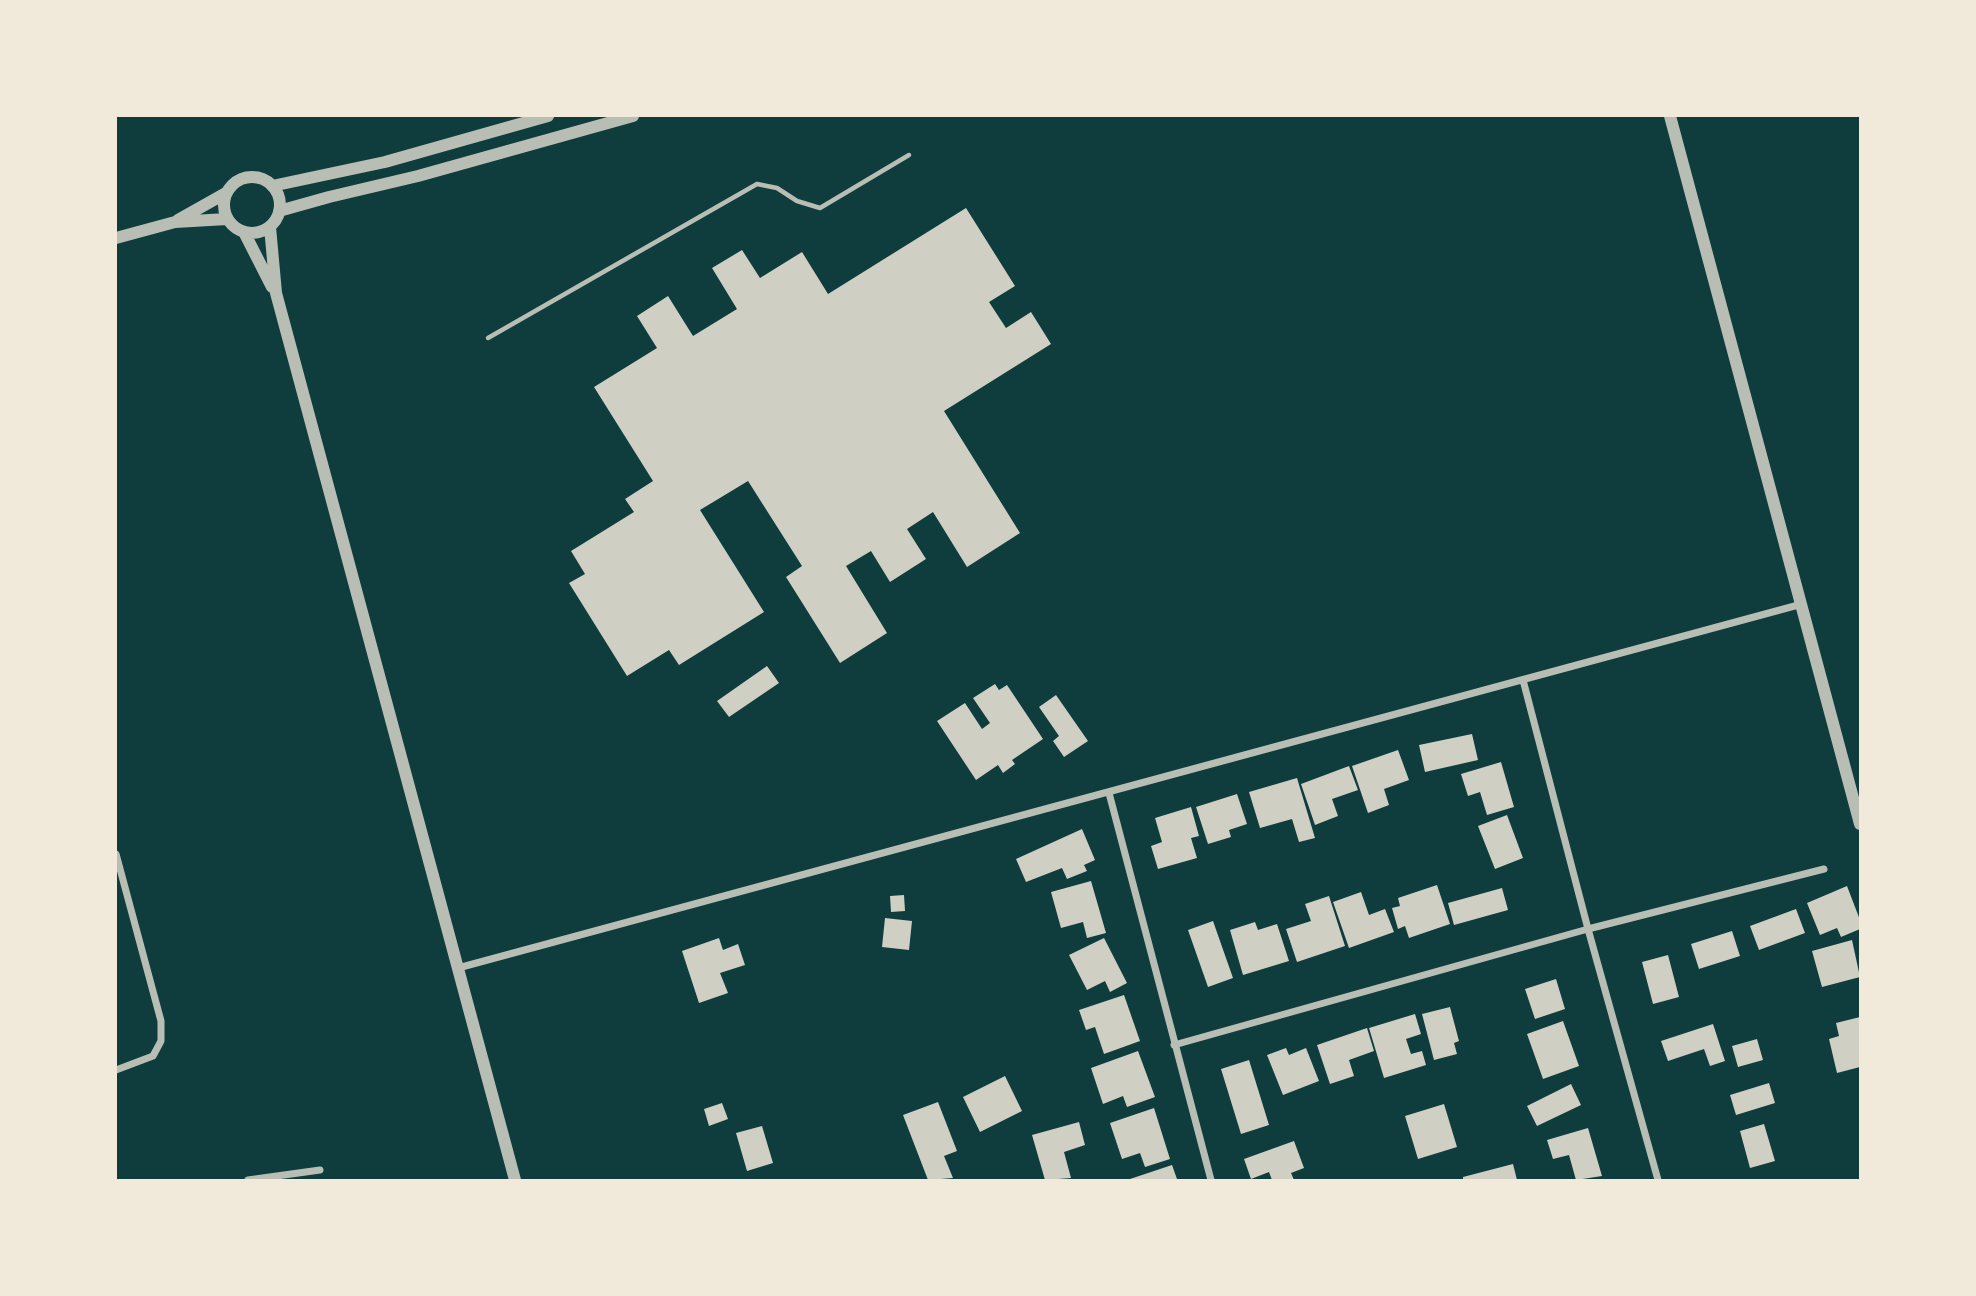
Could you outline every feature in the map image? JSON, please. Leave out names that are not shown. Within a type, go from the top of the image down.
[{"type":"street","points":[[272,186],[385,162],[548,116]]},
{"type":"street","points":[[279,211],[418,176],[633,116]]},
{"type":"street","points":[[1670,116],[1860,824]]},
{"type":"street","points":[[175,222],[226,193],[236,181],[245,177],[264,180],[272,186],[279,197],[279,211],[270,227],[262,232],[244,232],[235,228],[227,219],[224,210],[226,193]]},
{"type":"street","points":[[116,238],[175,222],[227,219]]},
{"type":"street","points":[[270,227],[276,293],[515,1181]]},
{"type":"street","points":[[244,232],[276,293]]},
{"type":"street","points":[[458,968],[1802,604]]},
{"type":"street","points":[[1523,680],[1658,1181]]},
{"type":"street","points":[[1110,793],[1211,1181]]},
{"type":"street","points":[[116,854],[162,1021],[161,1041],[153,1056],[138,1064],[116,1070]]},
{"type":"street","points":[[1174,1045],[1588,929],[1824,869]]},
{"type":"street","points":[[248,1181],[320,1170]]},
{"type":"lane","points":[[488,338],[757,184],[777,188],[797,201],[820,208],[909,155]]},
{"type":"building","points":[[966,208],[1015,286],[989,302],[1006,328],[1031,312],[1051,344],[944,411],[1020,533],[967,567],[933,512],[907,529],[926,559],[890,582],[871,551],[846,566],[887,633],[840,663],[786,577],[802,566],[748,481],[700,510],[764,612],[679,665],[669,650],[627,676],[569,583],[585,574],[571,551],[634,512],[625,499],[653,481],[594,387],[657,348],[637,316],[668,296],[693,336],[737,309],[712,268],[742,250],[760,278],[802,252],[828,294]]},
{"type":"building","points":[[767,666],[779,683],[729,717],[717,701]]},
{"type":"building","points":[[995,684],[999,690],[1007,685],[1043,739],[1012,760],[1015,764],[1003,773],[998,765],[976,780],[937,721],[965,703],[982,729],[990,723],[973,698]]},
{"type":"building","points":[[1056,695],[1088,741],[1064,757],[1053,741],[1059,736],[1039,707]]},
{"type":"building","points":[[1472,734],[1478,760],[1425,772],[1419,745]]},
{"type":"building","points":[[1398,750],[1409,780],[1384,789],[1389,805],[1368,813],[1352,766]]},
{"type":"building","points":[[1501,762],[1514,807],[1487,815],[1480,792],[1468,796],[1461,774]]},
{"type":"building","points":[[1349,766],[1358,790],[1332,799],[1338,816],[1315,825],[1301,784]]},
{"type":"building","points":[[1297,778],[1315,838],[1299,842],[1292,819],[1260,828],[1249,792]]},
{"type":"building","points":[[1237,794],[1247,824],[1229,830],[1231,837],[1208,844],[1196,807]]},
{"type":"building","points":[[1191,807],[1199,836],[1191,838],[1197,858],[1158,869],[1151,846],[1162,842],[1155,818]]},
{"type":"building","points":[[1507,815],[1523,858],[1495,869],[1478,826]]},
{"type":"building","points":[[1082,829],[1095,860],[1084,865],[1087,871],[1067,879],[1062,868],[1026,882],[1016,859]]},
{"type":"building","points":[[1091,881],[1106,933],[1087,938],[1083,922],[1061,928],[1051,892]]},
{"type":"building","points":[[1437,885],[1450,924],[1409,938],[1405,926],[1398,929],[1392,908],[1400,906],[1398,898]]},
{"type":"building","points":[[1847,886],[1860,920],[1860,929],[1841,937],[1837,928],[1820,935],[1807,903]]},
{"type":"building","points":[[1502,888],[1508,910],[1454,925],[1448,903]]},
{"type":"building","points":[[1361,892],[1369,915],[1385,909],[1394,932],[1349,948],[1333,902]]},
{"type":"building","points":[[904,895],[905,911],[891,912],[890,896]]},
{"type":"building","points":[[1329,896],[1345,946],[1297,962],[1286,929],[1311,921],[1305,904]]},
{"type":"building","points":[[1796,909],[1805,933],[1759,950],[1750,926]]},
{"type":"building","points":[[885,918],[912,921],[909,950],[882,947]]},
{"type":"building","points":[[1213,921],[1233,978],[1208,987],[1188,930]]},
{"type":"building","points":[[1255,922],[1258,930],[1277,924],[1289,961],[1243,975],[1230,930]]},
{"type":"building","points":[[1732,931],[1740,956],[1699,969],[1691,944]]},
{"type":"building","points":[[719,938],[723,950],[738,944],[745,965],[720,973],[728,993],[699,1003],[682,951]]},
{"type":"building","points":[[1104,938],[1127,983],[1110,992],[1105,981],[1087,990],[1069,955]]},
{"type":"building","points":[[1852,940],[1860,977],[1822,987],[1812,951]]},
{"type":"building","points":[[1668,955],[1679,997],[1653,1004],[1642,962]]},
{"type":"building","points":[[1556,979],[1565,1009],[1535,1019],[1525,989]]},
{"type":"building","points":[[1124,995],[1140,1041],[1104,1054],[1095,1027],[1086,1030],[1079,1010]]},
{"type":"building","points":[[1450,1007],[1459,1041],[1454,1043],[1457,1054],[1434,1060],[1422,1014]]},
{"type":"building","points":[[1415,1014],[1421,1034],[1406,1039],[1411,1054],[1422,1051],[1426,1065],[1384,1078],[1369,1028]]},
{"type":"building","points":[[1860,1017],[1860,1067],[1837,1073],[1829,1039],[1839,1036],[1836,1023]]},
{"type":"building","points":[[1563,1021],[1579,1066],[1543,1079],[1527,1034]]},
{"type":"building","points":[[1713,1024],[1725,1061],[1710,1066],[1704,1049],[1668,1061],[1661,1041]]},
{"type":"building","points":[[1367,1028],[1374,1051],[1349,1060],[1354,1076],[1330,1084],[1317,1045]]},
{"type":"building","points":[[1757,1039],[1763,1060],[1738,1067],[1732,1046]]},
{"type":"building","points":[[1286,1048],[1289,1055],[1306,1048],[1319,1081],[1283,1095],[1267,1055]]},
{"type":"building","points":[[1138,1051],[1155,1097],[1127,1107],[1123,1096],[1103,1104],[1091,1068]]},
{"type":"building","points":[[1249,1060],[1269,1125],[1241,1134],[1221,1069]]},
{"type":"building","points":[[1005,1076],[1022,1111],[980,1132],[963,1097]]},
{"type":"building","points":[[1769,1083],[1775,1103],[1736,1115],[1730,1095]]},
{"type":"building","points":[[1571,1084],[1581,1105],[1537,1126],[1527,1106]]},
{"type":"building","points":[[938,1102],[957,1151],[944,1156],[953,1178],[928,1180],[903,1115]]},
{"type":"building","points":[[722,1103],[728,1119],[709,1126],[704,1109]]},
{"type":"building","points":[[1444,1104],[1457,1147],[1418,1159],[1405,1116]]},
{"type":"building","points":[[1154,1108],[1170,1159],[1145,1167],[1140,1153],[1122,1159],[1110,1123]]},
{"type":"building","points":[[1079,1122],[1085,1145],[1064,1152],[1071,1178],[1045,1180],[1032,1135]]},
{"type":"building","points":[[1764,1124],[1775,1161],[1750,1168],[1740,1131]]},
{"type":"building","points":[[762,1126],[773,1163],[747,1171],[736,1133]]},
{"type":"building","points":[[1588,1128],[1602,1176],[1576,1180],[1569,1155],[1553,1159],[1547,1140]]},
{"type":"building","points":[[1294,1141],[1304,1168],[1291,1173],[1294,1180],[1272,1180],[1269,1172],[1251,1179],[1244,1159]]},
{"type":"building","points":[[1513,1164],[1517,1180],[1463,1180],[1463,1177]]},
{"type":"building","points":[[1172,1165],[1177,1179],[1127,1180]]}]
